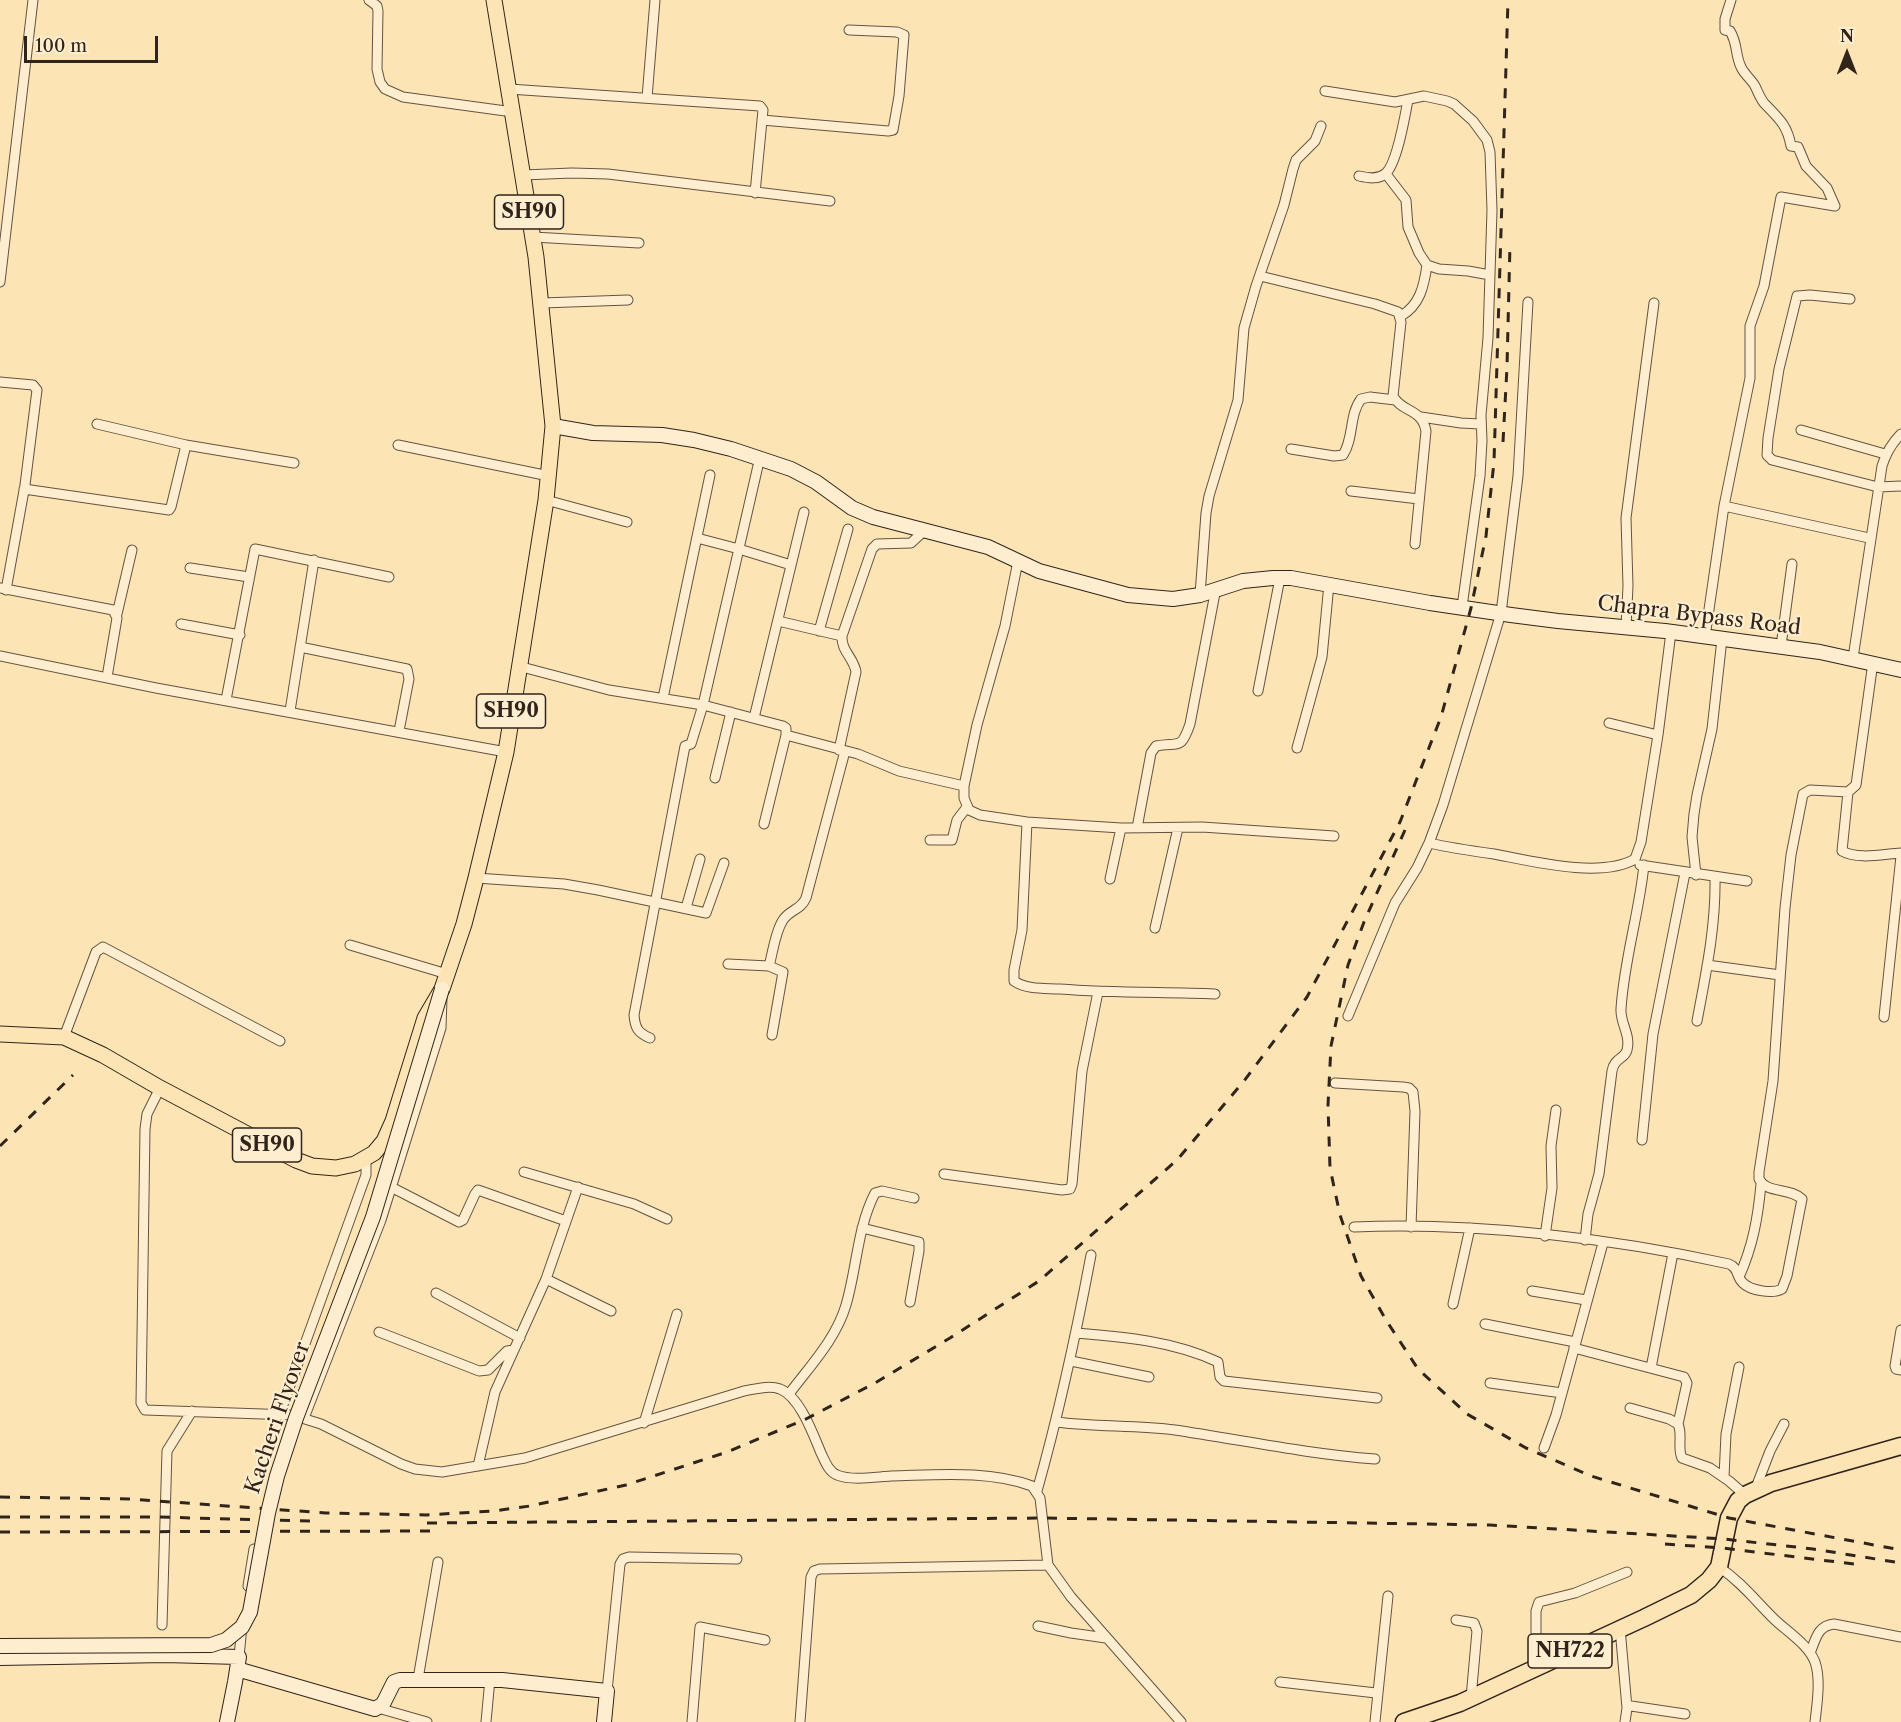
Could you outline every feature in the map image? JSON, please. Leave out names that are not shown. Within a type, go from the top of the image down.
[{"type":"highway","points":[[1719,1567],[1729,1518],[1738,1502],[1750,1492],[1901,1446]]},
{"type":"highway","name":"NH722","points":[[1404,1722],[1435,1713],[1471,1698],[1691,1595],[1707,1583],[1719,1567]]},
{"type":"main road","name":"SH90","points":[[0,1035],[64,1037],[104,1055],[160,1088],[287,1156],[312,1166],[336,1168],[355,1164],[374,1153],[384,1141],[393,1121],[425,1018],[442,989],[464,924],[476,878],[506,752],[549,476],[553,426],[542,303],[494,0]]},
{"type":"street","points":[[0,282],[4,222],[33,0]]},
{"type":"street","points":[[369,0],[377,6],[376,69],[385,89],[403,97],[513,112]]},
{"type":"street","points":[[647,98],[656,0]]},
{"type":"street","points":[[1705,637],[1724,506],[1750,378],[1750,326],[1764,286],[1781,197],[1835,206],[1827,188],[1806,166],[1798,147],[1791,146],[1789,133],[1782,122],[1762,101],[1755,87],[1742,71],[1736,42],[1730,31],[1725,30],[1725,19],[1731,0]]},
{"type":"street","points":[[762,120],[893,130],[899,96],[904,35],[897,32],[849,30]]},
{"type":"street","points":[[509,88],[757,105],[763,108],[754,193]]},
{"type":"street","points":[[1325,91],[1395,102],[1424,96],[1454,104],[1482,131],[1490,152],[1492,178],[1490,275],[1488,338],[1480,424],[1482,441],[1480,476],[1462,607]]},
{"type":"street","points":[[1359,176],[1371,178],[1386,174],[1390,169],[1399,142],[1408,100]]},
{"type":"street","points":[[1200,595],[1208,505],[1238,400],[1242,370],[1242,338],[1296,160],[1315,141],[1322,126]]},
{"type":"street","points":[[523,175],[572,172],[608,174],[830,201]]},
{"type":"street","points":[[1386,174],[1406,200],[1408,227],[1427,265],[1439,269],[1468,270],[1490,275]]},
{"type":"street","points":[[533,237],[639,243]]},
{"type":"street","points":[[1395,400],[1392,392],[1401,316],[1418,300],[1424,284],[1427,265]]},
{"type":"street","points":[[1260,276],[1394,309],[1401,316]]},
{"type":"street","points":[[1850,299],[1797,296],[1779,369],[1767,456],[1772,460],[1878,487],[1901,486]]},
{"type":"street","points":[[542,303],[628,300]]},
{"type":"street","points":[[1348,1016],[1395,903],[1430,843],[1443,805],[1496,612],[1520,455],[1528,302]]},
{"type":"street","points":[[1626,627],[1628,586],[1626,518],[1654,303]]},
{"type":"street","points":[[0,382],[36,387],[32,438],[24,489],[3,589],[107,608],[117,614]]},
{"type":"street","points":[[1291,449],[1334,456],[1343,455],[1347,448],[1357,406],[1361,399],[1370,397],[1395,400],[1421,417],[1480,424]]},
{"type":"street","points":[[1415,544],[1426,431],[1421,417]]},
{"type":"street","points":[[97,424],[186,445],[294,463]]},
{"type":"street","name":"Chapra Bypass Road","points":[[553,426],[593,433],[662,435],[694,440],[760,457],[816,482],[852,508],[873,517],[988,547],[1047,574],[1128,595],[1173,600],[1200,595],[1243,581],[1280,578],[1558,621],[1781,646],[1853,658],[1901,670]]},
{"type":"street","points":[[1801,430],[1885,454]]},
{"type":"street","points":[[1853,658],[1869,538],[1885,454],[1901,434]]},
{"type":"street","points":[[24,489],[169,510],[186,445]]},
{"type":"street","points":[[398,445],[549,476]]},
{"type":"street","points":[[650,1038],[640,1034],[636,1029],[634,1015],[685,746],[691,744],[703,705],[760,457]]},
{"type":"street","points":[[663,699],[710,475]]},
{"type":"street","points":[[1351,491],[1419,499]]},
{"type":"street","points":[[546,500],[627,522]]},
{"type":"street","points":[[1724,506],[1869,538]]},
{"type":"street","points":[[754,718],[804,512]]},
{"type":"street","points":[[819,630],[848,528]]},
{"type":"street","points":[[769,966],[781,923],[784,918],[802,906],[806,898],[842,750],[856,672],[855,665],[843,648],[842,636],[874,546],[881,543],[911,543],[925,530]]},
{"type":"street","points":[[697,538],[791,565]]},
{"type":"street","points":[[226,700],[240,635],[253,553],[256,548],[389,577]]},
{"type":"street","points":[[107,677],[117,614],[132,550]]},
{"type":"street","points":[[290,711],[314,560]]},
{"type":"street","points":[[1018,561],[1005,626],[977,725],[964,786],[967,807],[980,815],[1027,822],[1121,828],[1203,827],[1334,836]]},
{"type":"street","points":[[1781,646],[1792,564]]},
{"type":"street","points":[[190,568],[249,577]]},
{"type":"street","points":[[1258,691],[1280,578]]},
{"type":"street","points":[[1297,748],[1320,666],[1329,584]]},
{"type":"street","points":[[1137,828],[1151,753],[1156,746],[1182,743],[1190,724],[1216,588]]},
{"type":"street","points":[[778,621],[842,636]]},
{"type":"street","points":[[181,624],[240,635]]},
{"type":"street","points":[[1629,862],[1635,859],[1641,842],[1671,632]]},
{"type":"street","points":[[1696,874],[1692,837],[1695,804],[1710,736],[1722,639]]},
{"type":"street","points":[[300,647],[407,669],[409,680],[399,731]]},
{"type":"street","points":[[0,656],[506,752]]},
{"type":"street","points":[[1739,1277],[1755,1232],[1761,1184],[1759,1172],[1773,1081],[1786,899],[1801,797],[1810,790],[1848,792],[1854,789],[1858,778],[1873,662]]},
{"type":"street","points":[[518,666],[591,686],[703,705],[783,726],[786,735],[764,824]]},
{"type":"street","points":[[715,778],[731,712]]},
{"type":"street","points":[[1609,723],[1658,735]]},
{"type":"street","points":[[786,735],[842,750],[899,771],[964,786]]},
{"type":"street","points":[[1848,792],[1842,851],[1862,855],[1901,855],[1884,1017]]},
{"type":"street","points":[[930,840],[952,840],[957,820],[967,807]]},
{"type":"street","points":[[1027,822],[1022,930],[1014,981],[1037,988],[1098,992],[1215,994]]},
{"type":"street","points":[[1110,879],[1121,828]]},
{"type":"street","points":[[1155,928],[1178,828]]},
{"type":"street","points":[[1430,843],[1561,867],[1582,868],[1629,862],[1747,881]]},
{"type":"street","points":[[686,908],[700,859]]},
{"type":"street","points":[[476,878],[564,885],[656,901],[705,914],[723,862]]},
{"type":"street","points":[[1585,1240],[1599,1173],[1613,1066],[1615,1061],[1624,1056],[1628,1047],[1621,1008],[1629,947],[1640,902],[1644,865]]},
{"type":"street","points":[[1642,1140],[1653,1034],[1686,873]]},
{"type":"street","points":[[1697,1021],[1707,965],[1715,900],[1715,877]]},
{"type":"street","points":[[350,945],[447,974]]},
{"type":"street","points":[[64,1037],[96,952],[101,947],[106,947],[280,1041]]},
{"type":"street","points":[[729,964],[769,966],[779,969],[784,974],[772,1035]]},
{"type":"street","points":[[1707,965],[1780,975]]},
{"type":"street","points":[[304,1418],[344,1318],[391,1187],[441,1028],[442,989]]},
{"type":"street","name":"Kacheri Flyover","points":[[0,1646],[211,1645],[226,1640],[242,1627],[250,1612],[277,1476],[296,1418],[373,1217],[442,989]]},
{"type":"street","points":[[944,1174],[1062,1190],[1070,1189],[1082,1071],[1098,992]]},
{"type":"street","points":[[1335,1083],[1403,1087],[1413,1092],[1415,1111],[1412,1227]]},
{"type":"street","points":[[160,1088],[147,1114],[145,1130],[141,1403],[145,1410],[280,1413],[304,1418],[321,1424],[401,1464],[415,1469],[442,1472],[525,1458],[760,1388],[773,1387],[789,1394],[806,1419],[827,1466],[837,1475],[862,1477],[948,1475],[1021,1482],[1032,1486],[1037,1491],[1042,1507],[1048,1565],[1071,1597],[1181,1722]]},
{"type":"street","points":[[1545,1236],[1552,1188],[1551,1146],[1556,1110]]},
{"type":"street","points":[[280,1413],[366,1175],[366,1159]]},
{"type":"street","points":[[524,1172],[634,1204],[668,1219]]},
{"type":"street","points":[[1354,1227],[1470,1228],[1585,1240],[1673,1253],[1729,1264],[1737,1270],[1746,1286],[1773,1292],[1782,1289],[1787,1276],[1802,1199],[1792,1193],[1761,1184]]},
{"type":"street","points":[[391,1187],[459,1222],[463,1220],[478,1190],[566,1221]]},
{"type":"street","points":[[478,1466],[495,1392],[546,1279],[578,1187]]},
{"type":"street","points":[[789,1394],[837,1329],[846,1306],[862,1228],[873,1196],[877,1191],[914,1198]]},
{"type":"street","points":[[862,1228],[919,1242],[920,1251],[910,1302]]},
{"type":"street","points":[[1453,1304],[1470,1228]]},
{"type":"street","points":[[1544,1448],[1562,1393],[1603,1243]]},
{"type":"street","points":[[1651,1368],[1673,1253]]},
{"type":"street","points":[[1037,1491],[1071,1361],[1091,1255]]},
{"type":"street","points":[[546,1279],[611,1311]]},
{"type":"street","points":[[1532,1291],[1586,1300]]},
{"type":"street","points":[[436,1293],[520,1338]]},
{"type":"street","points":[[644,1423],[677,1314]]},
{"type":"street","points":[[1485,1324],[1574,1345],[1684,1377],[1687,1380],[1678,1424],[1681,1434],[1682,1458],[1710,1468],[1750,1492],[1784,1424]]},
{"type":"street","points":[[1901,1330],[1895,1366],[1896,1369],[1901,1370]]},
{"type":"street","points":[[379,1332],[479,1371],[488,1370],[507,1351],[514,1350]]},
{"type":"street","points":[[1076,1333],[1132,1338],[1172,1345],[1218,1362],[1220,1377],[1224,1381],[1377,1398]]},
{"type":"street","points":[[1071,1361],[1149,1377]]},
{"type":"street","points":[[1724,1477],[1726,1434],[1739,1366]]},
{"type":"street","points":[[1490,1383],[1562,1393]]},
{"type":"street","points":[[1630,1408],[1669,1419],[1678,1424]]},
{"type":"street","points":[[162,1625],[167,1451],[192,1411]]},
{"type":"street","points":[[1056,1422],[1174,1430],[1297,1450],[1375,1459]]},
{"type":"street","points":[[227,1722],[254,1549]]},
{"type":"street","points":[[604,1722],[619,1576],[623,1559],[629,1557],[737,1559]]},
{"type":"street","points":[[418,1679],[438,1562]]},
{"type":"street","points":[[800,1722],[811,1577],[814,1571],[820,1569],[1048,1565]]},
{"type":"street","points":[[1719,1567],[1736,1578],[1810,1653],[1817,1672],[1815,1722]]},
{"type":"street","points":[[1536,1667],[1536,1611],[1539,1602],[1569,1595],[1627,1572]]},
{"type":"street","points":[[1375,1722],[1376,1693],[1388,1596]]},
{"type":"street","points":[[1456,1620],[1474,1623],[1478,1631],[1471,1698]]},
{"type":"street","points":[[1810,1653],[1820,1629],[1826,1625],[1834,1624],[1901,1637]]},
{"type":"street","points":[[1038,1626],[1106,1638]]},
{"type":"street","points":[[692,1722],[700,1627],[765,1640]]},
{"type":"street","points":[[1620,1628],[1628,1708],[1625,1722]]},
{"type":"street","points":[[0,1658],[165,1655],[238,1663],[353,1704],[371,1709],[378,1708],[427,1722]]},
{"type":"street","points":[[378,1708],[383,1704],[394,1682],[418,1679],[490,1679],[607,1691]]},
{"type":"street","points":[[486,1722],[490,1679]]},
{"type":"street","points":[[1280,1682],[1376,1693]]},
{"type":"street","points":[[1628,1708],[1637,1706],[1685,1714]]},
{"type":"railway","points":[[0,1497],[129,1499],[326,1513],[426,1515],[530,1506],[626,1485],[727,1452],[806,1419],[875,1383],[1039,1281],[1177,1160],[1244,1081],[1307,997],[1400,822],[1441,717],[1471,608],[1486,536],[1494,462],[1508,0]]},
{"type":"railway","points":[[1503,442],[1510,244]]},
{"type":"railway","points":[[1405,830],[1364,922],[1348,965],[1331,1046],[1328,1105],[1330,1168],[1340,1215],[1361,1276],[1418,1369],[1467,1414],[1526,1448],[1591,1476],[1729,1518],[1901,1550]]},
{"type":"railway","points":[[0,1146],[73,1075]]},
{"type":"railway","points":[[0,1517],[156,1517],[310,1521]]},
{"type":"railway","points":[[427,1523],[1043,1518],[1490,1525],[1724,1539],[1813,1549],[1901,1563]]},
{"type":"railway","points":[[0,1532],[439,1531]]},
{"type":"railway","points":[[1665,1544],[1722,1548],[1862,1565]]}]
